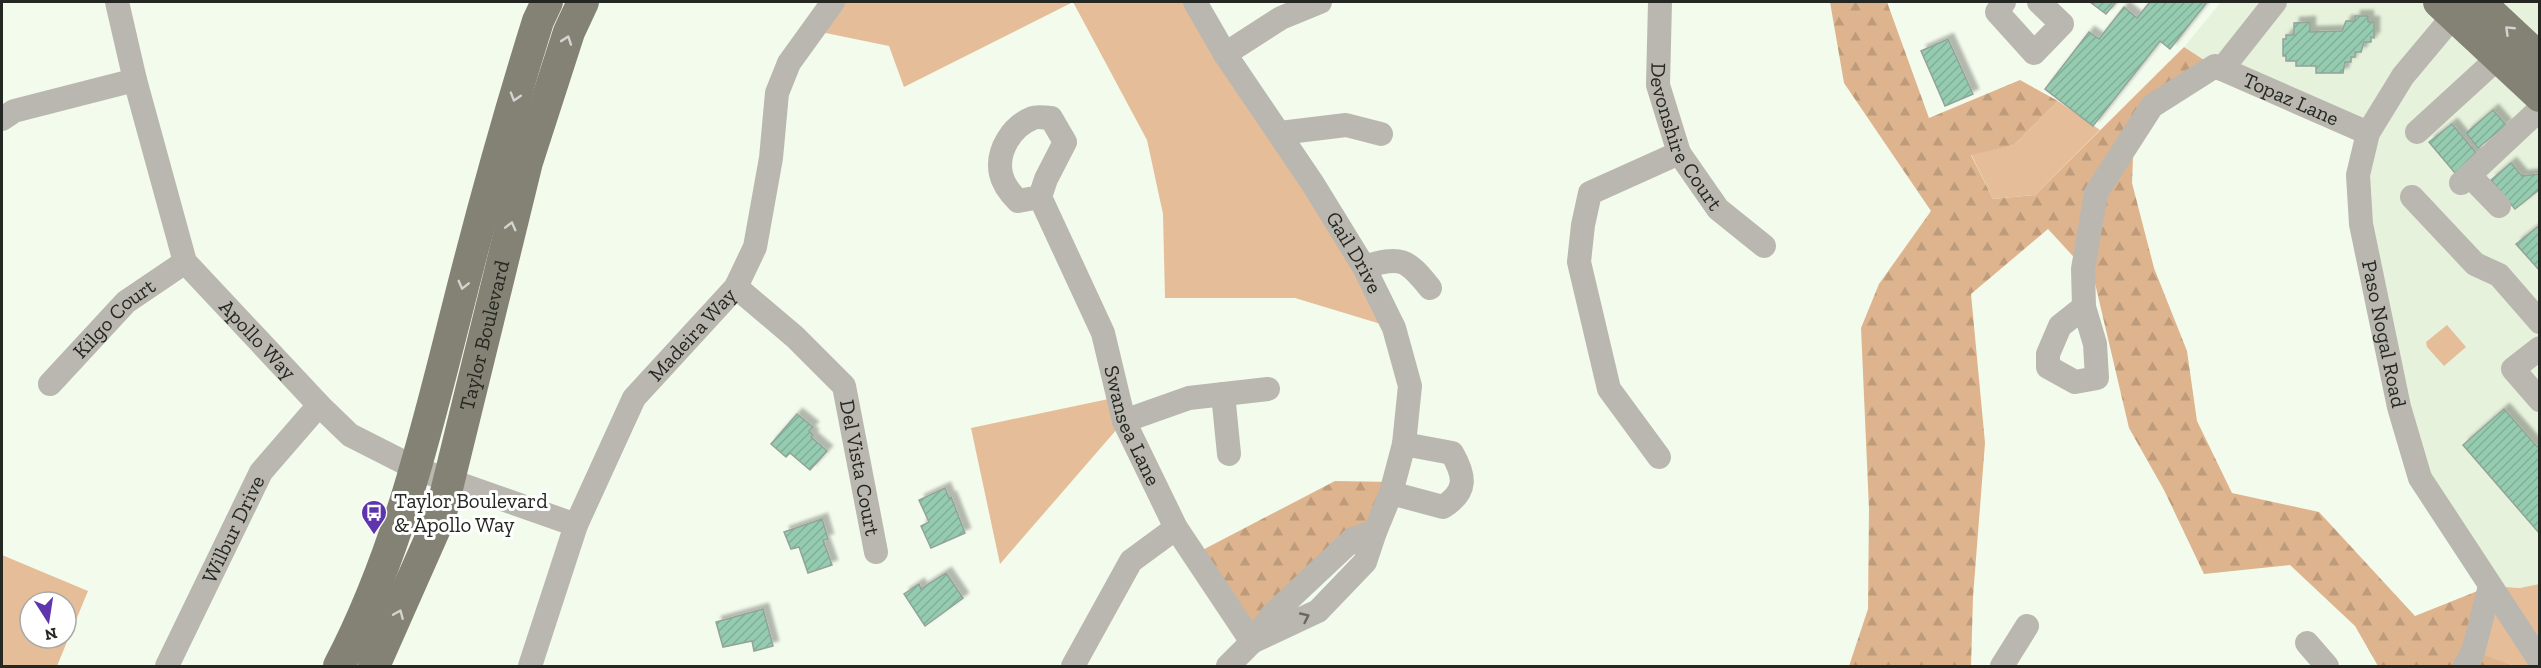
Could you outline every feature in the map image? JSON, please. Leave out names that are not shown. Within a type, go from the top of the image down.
[{"type":"main road","name":"Taylor Boulevard","points":[[339,666],[359,629],[417,469],[497,153],[538,21],[547,2]]},
{"type":"main road","name":"Taylor Boulevard","points":[[374,666],[440,517],[527,162],[569,32],[583,2]]},
{"type":"main road","points":[[2460,5],[2499,57],[2540,96]]},
{"type":"main road","points":[[2460,5],[2540,59]]},
{"type":"street","name":"Apollo Way","points":[[117,2],[135,80],[185,262],[350,435],[417,469],[576,525]]},
{"type":"street","name":"Madeira Way","points":[[530,666],[576,525],[634,398],[736,287],[755,247],[771,158],[777,93],[789,63],[833,2]]},
{"type":"street","name":"Gail Drive","points":[[1195,2],[1225,54],[1280,133],[1364,267],[1395,328],[1410,386],[1404,444],[1391,494],[1365,562],[1318,611],[1252,642],[1228,666]]},
{"type":"street","points":[[1225,54],[1281,18],[1320,2]]},
{"type":"street","name":"Devonshire Court","points":[[1660,2],[1658,85],[1679,153],[1718,209],[1764,246]]},
{"type":"street","points":[[2004,2],[1997,12],[2034,53],[2062,24],[2039,2]]},
{"type":"street","points":[[2084,307],[2083,269],[2096,193],[2152,106],[2218,68],[2275,2]]},
{"type":"street","name":"Paso Nogal Road","points":[[2460,5],[2403,76],[2368,133],[2358,175],[2361,224],[2399,407],[2420,478],[2540,661]]},
{"type":"street","points":[[2417,132],[2499,57]]},
{"type":"street","name":"Topaz Lane","points":[[2218,68],[2368,133]]},
{"type":"street","points":[[2,119],[14,111],[135,80]]},
{"type":"street","points":[[2499,206],[2464,179],[2540,109]]},
{"type":"street","points":[[1280,133],[1346,126],[1381,134]]},
{"type":"street","points":[[1659,457],[1609,389],[1579,262],[1583,225],[1590,193],[1679,153]]},
{"type":"street","name":"Swansea Lane","points":[[1040,196],[1103,333],[1124,421],[1176,528],[1252,642]]},
{"type":"street","points":[[2412,197],[2475,264],[2499,275],[2540,322]]},
{"type":"street","points":[[1364,267],[1390,259],[1411,266],[1430,288]]},
{"type":"street","name":"Kilgo Court","points":[[50,384],[126,302],[185,262]]},
{"type":"street","name":"Del Vista Court","points":[[736,287],[795,338],[844,386],[876,552]]},
{"type":"street","points":[[2540,348],[2513,369],[2540,400]]},
{"type":"street","points":[[1124,421],[1189,398],[1268,389]]},
{"type":"street","points":[[1223,394],[1229,454]]},
{"type":"street","name":"Wilbur Drive","points":[[167,666],[261,472],[319,405]]},
{"type":"street","points":[[1391,494],[1443,507],[1453,501],[1463,483],[1462,470],[1452,453],[1404,444]]},
{"type":"street","points":[[1073,666],[1131,561],[1176,528]]},
{"type":"street","points":[[2465,666],[2473,652],[2490,586]]},
{"type":"street","points":[[2002,666],[2027,626]]},
{"type":"street","points":[[2307,643],[2327,666]]},
{"type":"shaded area","points":[[833,2],[1073,2],[904,87],[889,46],[811,30]]},
{"type":"shaded area","points":[[1073,2],[1195,2],[1394,328],[1295,298],[1165,298],[1163,214],[1147,140]]},
{"type":"shaded area","points":[[2221,2],[2439,2],[2539,96],[2539,584],[2520,588],[2490,586],[2420,478],[2375,285],[2367,133],[2215,66],[2184,47]]},
{"type":"shaded area","points":[[2479,2],[2539,2],[2539,59]]},
{"type":"shaded area","points":[[2058,101],[2100,130],[2035,195],[1993,199],[1971,154],[2014,145]]},
{"type":"shaded area","points":[[2447,325],[2466,347],[2444,366],[2427,347],[2426,342]]},
{"type":"shaded area","points":[[1118,397],[1124,421],[1000,564],[971,428]]},
{"type":"shaded area","points":[[2,555],[88,591],[78,615],[78,590],[18,590],[18,650],[64,650],[57,666],[2,666]]},
{"type":"shaded area","points":[[2539,584],[2539,666],[2515,666],[2473,652],[2490,586],[2520,588]]},
{"type":"green space","points":[[1830,2],[1887,2],[1929,118],[2020,80],[2058,101],[2014,145],[1971,155],[1993,199],[2035,195],[2184,47],[2212,65],[2134,132],[2132,183],[2154,268],[2187,351],[2197,421],[2232,493],[2319,512],[2415,616],[2490,586],[2473,651],[2515,666],[2378,666],[2355,626],[2290,565],[2204,574],[2164,490],[2129,428],[2094,279],[2048,229],[1971,294],[1985,443],[1973,597],[1971,666],[1849,666],[1868,609],[1869,509],[1861,328],[1879,284],[1931,211],[1844,83]]},
{"type":"green space","points":[[1335,481],[1394,482],[1375,532],[1252,642],[1193,555]]},
{"type":"building","points":[[2090,2],[2116,2],[2106,14]]},
{"type":"building","points":[[2150,2],[2207,2],[2170,49],[2160,41],[2093,126],[2045,89],[2089,32],[2099,39],[2124,7],[2137,18]]},
{"type":"building","points":[[2355,16],[2368,16],[2368,22],[2374,22],[2374,38],[2371,37],[2371,42],[2364,42],[2361,52],[2355,52],[2355,57],[2351,57],[2351,62],[2345,62],[2343,73],[2316,73],[2316,66],[2296,66],[2296,61],[2286,61],[2286,56],[2283,56],[2283,39],[2286,39],[2286,35],[2294,35],[2294,23],[2310,22],[2310,32],[2342,31],[2346,21],[2355,21]]},
{"type":"building","points":[[1948,39],[1973,94],[1945,106],[1921,51]]},
{"type":"building","points":[[2493,110],[2506,125],[2478,148],[2466,133]]},
{"type":"building","points":[[2452,124],[2477,154],[2455,173],[2429,142]]},
{"type":"building","points":[[2511,163],[2522,176],[2540,174],[2540,189],[2515,209],[2491,180]]},
{"type":"building","points":[[2540,225],[2540,271],[2516,244]]},
{"type":"building","points":[[2504,409],[2540,450],[2540,534],[2463,445]]},
{"type":"building","points":[[797,414],[813,427],[809,431],[813,435],[811,437],[827,451],[810,470],[790,453],[786,457],[771,444]]},
{"type":"building","points":[[945,488],[949,498],[951,497],[965,533],[931,548],[921,526],[929,522],[919,500]]},
{"type":"building","points":[[822,519],[828,539],[823,540],[832,565],[808,573],[799,547],[791,549],[784,532]]},
{"type":"building","points":[[946,573],[963,598],[925,626],[904,594],[919,584],[921,589]]},
{"type":"building","points":[[763,609],[773,646],[754,651],[752,641],[723,647],[716,622]]},
{"type":"place","name":"Taylor Boulevard & Apollo Way","points":[[374,536]]}]
